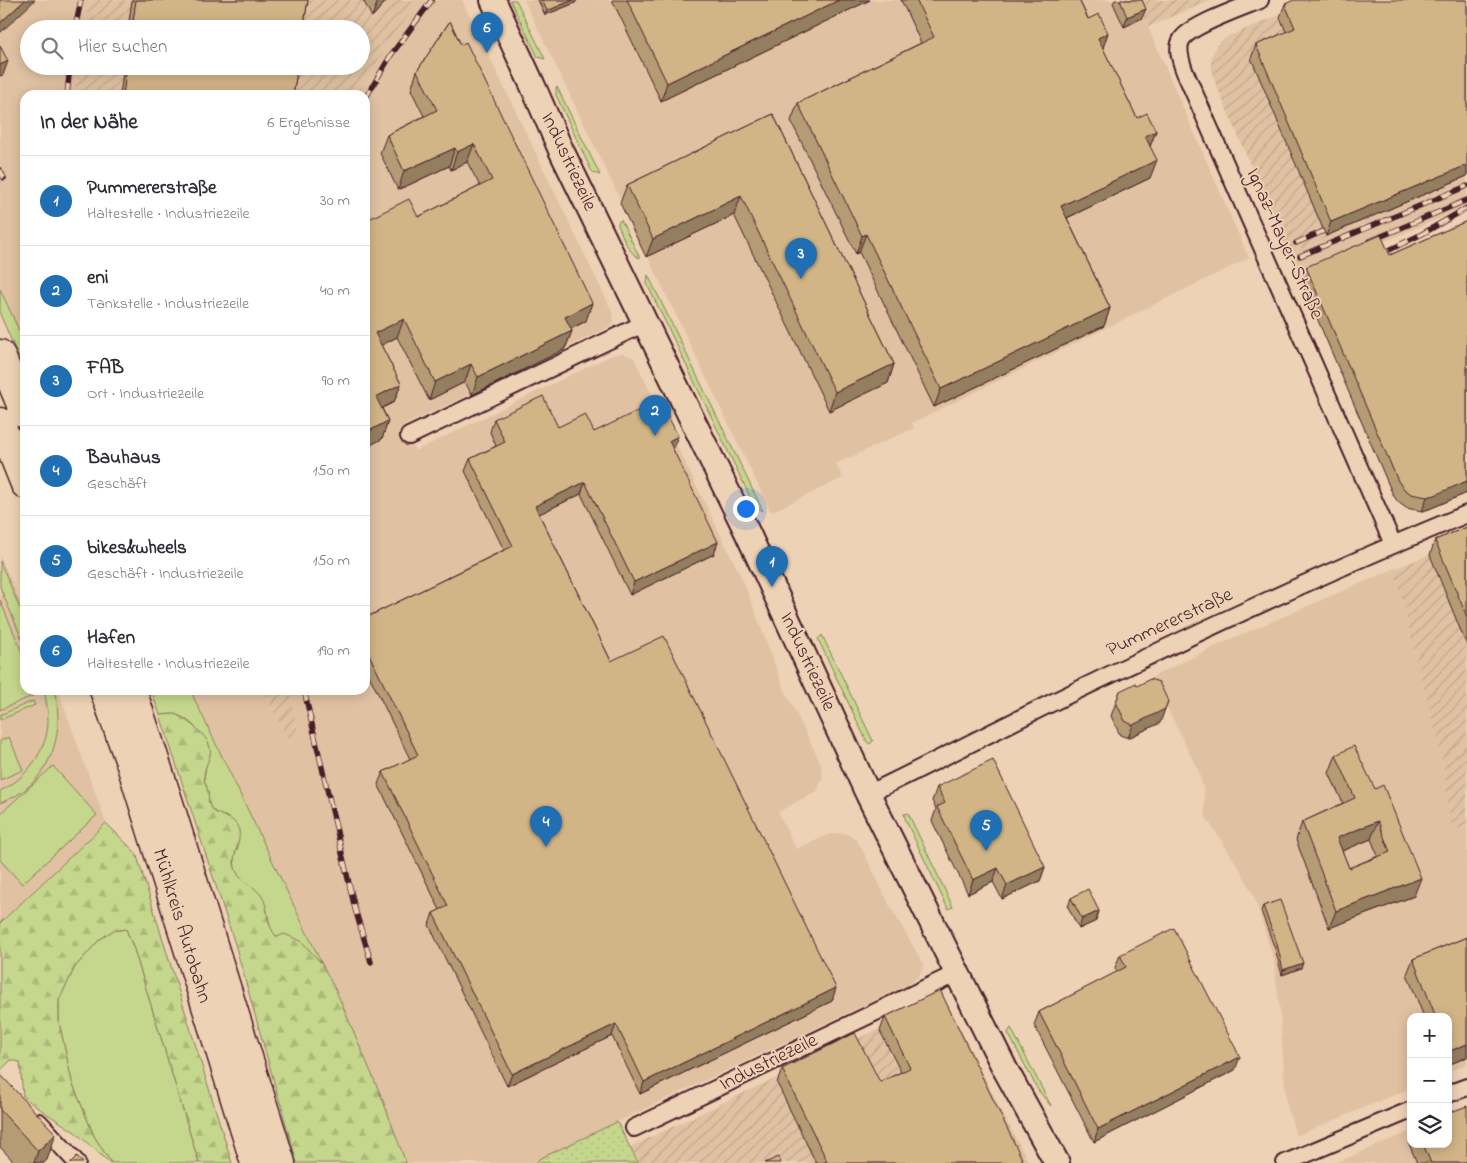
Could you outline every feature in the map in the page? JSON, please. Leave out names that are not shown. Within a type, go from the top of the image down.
[{"type":"highway","points":[[0,354],[20,402]]},
{"type":"highway","points":[[0,422],[20,472]]},
{"type":"highway","name":"Mühlkreis Autobahn","points":[[106,695],[131,765],[255,1163]]},
{"type":"highway","name":"Mühlkreis Autobahn","points":[[134,695],[281,1163]]},
{"type":"main road","name":"Industriezeile","points":[[493,0],[560,148],[748,534],[868,794],[1005,1069],[1057,1163]]},
{"type":"street","name":"Ignaz-Mayer-Straße","points":[[1260,0],[1193,30],[1182,40],[1179,54],[1184,70],[1393,544]]},
{"type":"street","points":[[409,436],[645,323]]},
{"type":"street","name":"Pummererstraße","points":[[868,794],[1155,653],[1393,544],[1467,514]]},
{"type":"street","name":"Industriezeile","points":[[634,1128],[957,972]]},
{"type":"street","points":[[1452,1093],[1467,1087]]},
{"type":"street","points":[[30,1112],[77,1163]]},
{"type":"street","points":[[1285,1163],[1407,1112]]},
{"type":"shaded area","points":[[0,0],[89,0],[86,20],[20,20],[20,75],[77,75],[76,90],[20,90],[20,332],[0,289]]},
{"type":"shaded area","points":[[89,0],[419,0],[370,74],[370,20],[86,20]]},
{"type":"shaded area","points":[[418,0],[462,0],[611,309],[614,320],[613,324],[605,329],[405,425],[415,451],[612,355],[623,353],[634,358],[745,585],[783,686],[821,764],[823,778],[817,791],[778,812],[796,849],[837,833],[847,834],[855,839],[924,965],[919,976],[909,984],[539,1159],[536,1163],[406,1163],[382,1098],[337,993],[192,695],[265,695],[289,743],[299,737],[291,695],[370,695],[370,90],[360,90],[402,22]]},
{"type":"shaded area","points":[[524,0],[1136,0],[1249,258],[912,423],[914,428],[836,464],[843,478],[771,512]]},
{"type":"shaded area","points":[[1136,0],[1211,0],[1148,27]]},
{"type":"shaded area","points":[[1315,0],[1467,0],[1467,178],[1289,254],[1214,80],[1211,65],[1212,55],[1217,45],[1227,37]]},
{"type":"shaded area","points":[[77,75],[369,75],[360,90],[76,90]]},
{"type":"shaded area","points":[[1467,178],[1467,207],[1299,277],[1289,254]]},
{"type":"shaded area","points":[[1467,539],[1467,826],[1453,832],[1447,801],[1444,769],[1394,569]]},
{"type":"shaded area","points":[[0,555],[20,601],[20,695],[60,695],[106,823],[0,923]]},
{"type":"shaded area","points":[[1394,569],[1444,769],[1447,801],[1454,832],[1467,827],[1467,1064],[1452,1070],[1452,1013],[1407,1013],[1407,1090],[1296,1136],[1286,1102],[1280,1013],[1274,961],[1259,912],[1253,894],[1240,869],[1205,816],[1204,792],[1199,772],[1152,677],[1231,639]]},
{"type":"shaded area","points":[[265,695],[291,695],[299,738],[289,743]]},
{"type":"shaded area","points":[[931,1004],[948,1009],[953,1014],[1029,1163],[638,1163],[630,1147]]},
{"type":"shaded area","points":[[1407,1133],[1407,1148],[1452,1148],[1467,1163],[1335,1163]]},
{"type":"green space","points":[[510,0],[516,0],[545,59],[538,57]]},
{"type":"green space","points":[[557,87],[600,175],[591,170],[556,95]]},
{"type":"green space","points":[[621,220],[640,258],[632,253],[626,244],[618,225],[618,222]]},
{"type":"green space","points":[[648,275],[763,511],[755,507],[647,284]]},
{"type":"green space","points":[[0,289],[20,332],[20,360],[0,314]]},
{"type":"green space","points":[[0,561],[20,608],[20,634],[0,587]]},
{"type":"green space","points":[[0,600],[20,647],[20,695],[34,695],[0,710]]},
{"type":"green space","points":[[822,635],[873,741],[870,744],[867,742],[818,639]]},
{"type":"green space","points":[[45,695],[55,695],[58,725],[50,758],[42,772],[31,785],[17,795],[0,803],[0,791],[10,786],[27,771],[40,753],[47,732]]},
{"type":"green space","points":[[153,695],[192,695],[322,964],[301,941],[277,937],[271,930],[266,907],[254,888],[241,880],[235,869],[234,856],[238,847],[227,817],[215,813],[209,805],[204,779],[210,754],[198,730],[189,721],[177,715],[160,715]]},
{"type":"green space","points":[[33,701],[35,705],[0,720],[0,715]]},
{"type":"green space","points":[[175,714],[199,731],[208,742],[210,755],[205,769],[204,781],[213,811],[229,818],[239,829],[239,840],[234,857],[237,873],[261,895],[270,926],[277,937],[284,934],[301,941],[322,964],[337,993],[382,1098],[406,1163],[297,1163],[235,944],[160,715]]},
{"type":"green space","points":[[9,737],[23,770],[0,780],[0,741]]},
{"type":"green space","points":[[53,766],[97,815],[22,884],[0,860],[0,814]]},
{"type":"green space","points":[[908,813],[953,907],[948,909],[906,821],[904,814]]},
{"type":"green space","points":[[106,823],[136,853],[232,1163],[199,1163],[134,949],[126,929],[112,931],[99,940],[75,967],[59,1000],[59,1022],[72,1082],[94,1136],[111,1163],[75,1132],[23,1096],[20,1062],[11,1060],[0,1071],[0,923]]},
{"type":"green space","points":[[126,929],[134,949],[199,1163],[111,1163],[94,1136],[72,1082],[59,1022],[59,1000],[75,967],[99,940],[112,931]]},
{"type":"green space","points":[[1011,1028],[1051,1106],[1038,1090],[1008,1033]]},
{"type":"green space","points":[[617,1122],[638,1163],[536,1163],[539,1159]]},
{"type":"building","points":[[0,0],[25,0],[0,23]]},
{"type":"building","points":[[136,0],[308,0],[305,20],[133,20]]},
{"type":"building","points":[[542,0],[573,0],[547,11]]},
{"type":"building","points":[[627,0],[839,0],[667,83]]},
{"type":"building","points":[[916,0],[1079,0],[1088,19],[1099,14],[1108,33],[1098,38],[1137,118],[1147,113],[1156,131],[1145,136],[1157,160],[1061,206],[1110,308],[941,389],[866,234],[862,236],[798,103],[934,37]]},
{"type":"building","points":[[1120,0],[1142,0],[1146,9],[1127,17]]},
{"type":"building","points":[[1294,0],[1467,0],[1467,165],[1331,222],[1256,45],[1295,28],[1285,4]]},
{"type":"building","points":[[450,21],[461,45],[466,42],[592,303],[565,317],[572,331],[478,377],[471,364],[435,382],[404,319],[375,333],[401,384],[376,397],[388,421],[370,430],[370,218],[409,199],[418,217],[492,180],[474,144],[457,152],[455,148],[404,171],[387,135],[437,110],[417,71]]},
{"type":"building","points":[[0,46],[8,61],[0,65]]},
{"type":"building","points":[[126,75],[296,75],[294,90],[124,90]]},
{"type":"building","points":[[773,114],[894,364],[835,392],[741,196],[653,239],[627,185]]},
{"type":"building","points":[[1467,221],[1467,481],[1427,497],[1411,494],[1398,481],[1306,267],[1381,235],[1390,255]]},
{"type":"building","points":[[543,396],[558,427],[585,414],[594,432],[660,400],[678,436],[669,441],[718,542],[634,582],[585,482],[535,506],[611,661],[664,636],[836,988],[644,1082],[616,1024],[512,1074],[433,913],[448,906],[383,772],[418,755],[370,656],[370,616],[513,546],[470,459],[505,442],[494,419]]},
{"type":"building","points":[[1467,527],[1467,617],[1435,540]]},
{"type":"building","points":[[1150,679],[1159,682],[1168,701],[1165,709],[1133,725],[1125,721],[1116,702],[1120,691],[1136,683],[1137,686]]},
{"type":"building","points":[[1354,746],[1375,789],[1383,785],[1421,878],[1336,911],[1302,822],[1355,798],[1336,755]],"holes":[[[1378,821],[1390,852],[1349,868],[1337,838]]]},
{"type":"building","points":[[993,760],[1045,867],[1007,885],[998,868],[973,880],[937,807],[945,803],[937,787]]},
{"type":"building","points":[[1088,889],[1099,911],[1082,919],[1071,898]]},
{"type":"building","points":[[1280,900],[1303,963],[1283,970],[1277,944],[1263,906]]},
{"type":"building","points":[[1174,928],[1240,1057],[1098,1129],[1039,1012],[1126,967],[1120,955]]},
{"type":"building","points":[[1467,937],[1467,1044],[1452,1050],[1452,1013],[1434,1013],[1413,959]]},
{"type":"building","points":[[940,990],[1024,1163],[823,1163],[827,1161],[782,1069],[855,1033],[880,1082],[910,1068],[885,1017]]},
{"type":"building","points":[[0,1074],[56,1134],[38,1151],[0,1110]]},
{"type":"building","points":[[1467,1106],[1467,1161],[1463,1163],[1431,1163],[1425,1148],[1452,1148],[1452,1112]]},
{"type":"building","points":[[77,1156],[83,1163],[70,1163]]},
{"type":"building","points":[[778,1157],[781,1163],[765,1163]]},
{"type":"railway","points":[[77,20],[81,0]]},
{"type":"railway","points":[[370,91],[391,55],[432,0]]},
{"type":"railway","points":[[68,90],[69,75]]},
{"type":"railway","points":[[0,170],[4,178]]},
{"type":"railway","points":[[1300,256],[1467,186]]},
{"type":"railway","points":[[1370,241],[1467,200]]},
{"type":"railway","points":[[1379,255],[1422,234],[1467,208]]},
{"type":"railway","points":[[1296,243],[1324,231]]},
{"type":"railway","points":[[305,695],[355,909],[371,962]]},
{"type":"place","name":"Hafen","points":[[487,53]]},
{"type":"place","name":"FAB","points":[[801,279]]},
{"type":"place","name":"eni","points":[[655,436]]},
{"type":"place","name":"Pummererstraße","points":[[772,587]]},
{"type":"place","name":"Bauhaus","points":[[546,847]]},
{"type":"place","name":"bikes&wheels","points":[[986,851]]}]
